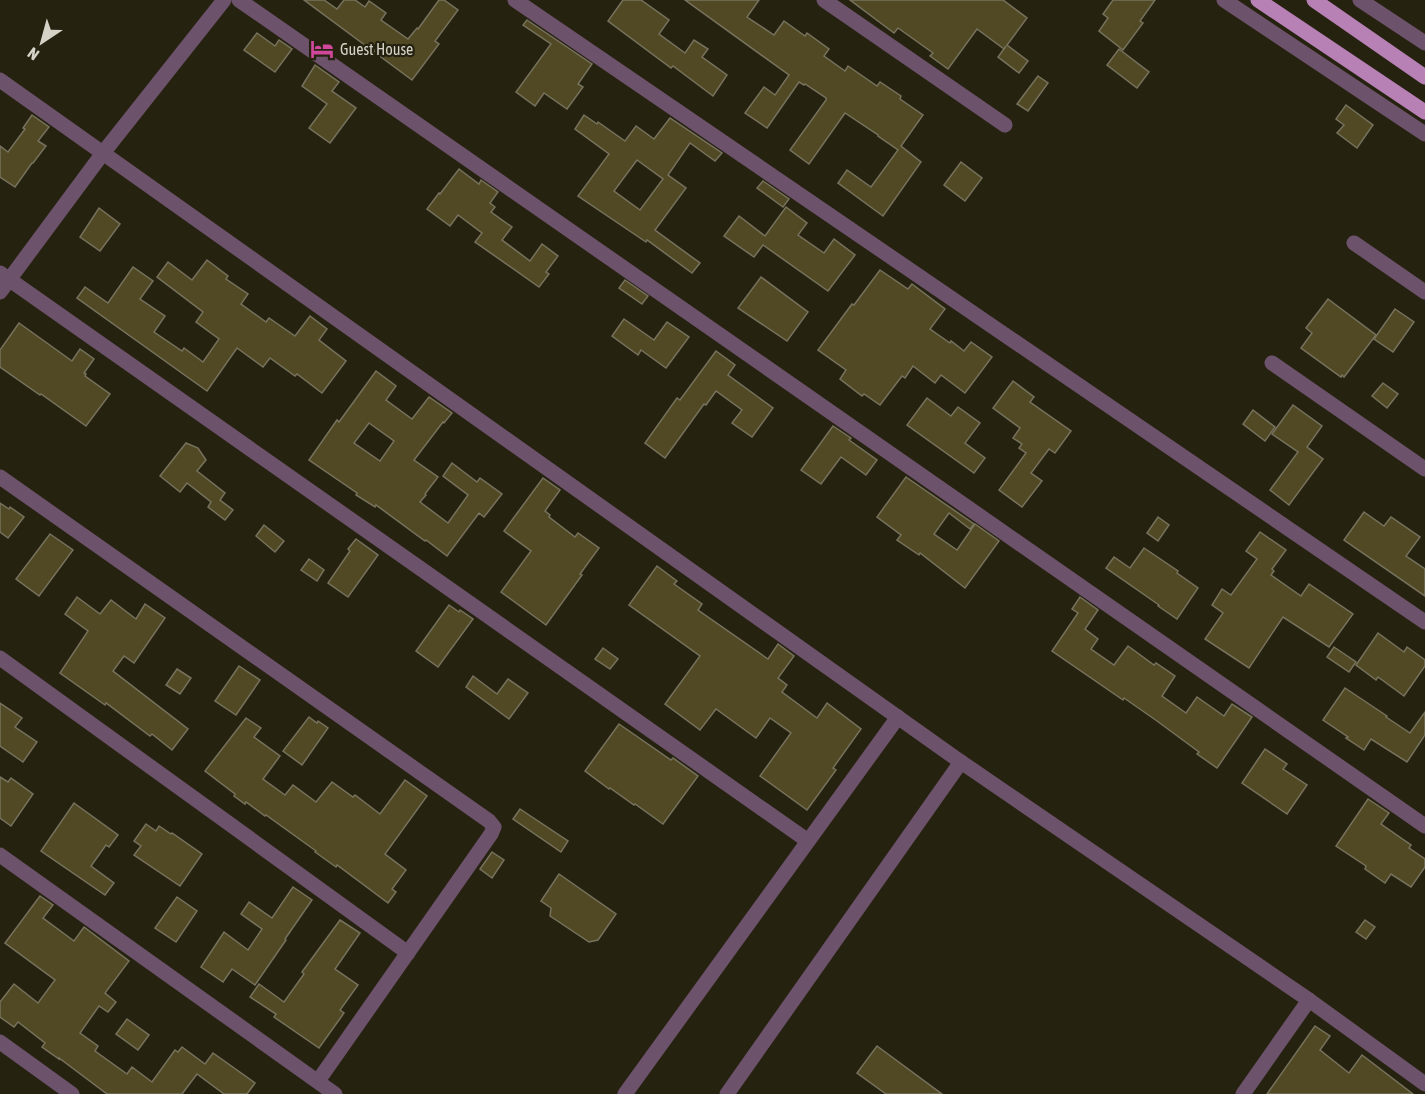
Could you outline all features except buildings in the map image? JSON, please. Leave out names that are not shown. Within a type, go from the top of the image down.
[{"type":"main road","points":[[1258,0],[1425,112]]},
{"type":"main road","points":[[1314,0],[1425,77]]},
{"type":"street","points":[[224,0],[3,281],[808,841]]},
{"type":"street","points":[[239,0],[1425,826]]},
{"type":"street","points":[[515,0],[1425,622]]},
{"type":"street","points":[[825,0],[1005,125]]},
{"type":"street","points":[[1224,0],[1425,134]]},
{"type":"street","points":[[1360,0],[1425,43]]},
{"type":"street","points":[[0,80],[961,762],[1310,1000],[1425,1084]]},
{"type":"street","points":[[1354,243],[1425,292]]},
{"type":"street","points":[[1272,363],[1425,469]]},
{"type":"street","points":[[0,477],[494,826],[491,834],[318,1081]]},
{"type":"street","points":[[0,658],[408,953]]},
{"type":"street","points":[[625,1094],[898,717]]},
{"type":"street","points":[[727,1094],[961,762]]},
{"type":"street","points":[[0,855],[336,1094]]},
{"type":"street","points":[[1243,1094],[1310,1000]]},
{"type":"street","points":[[0,1042],[72,1094]]},
{"type":"place","name":"Guest House","points":[[322,49]]}]
